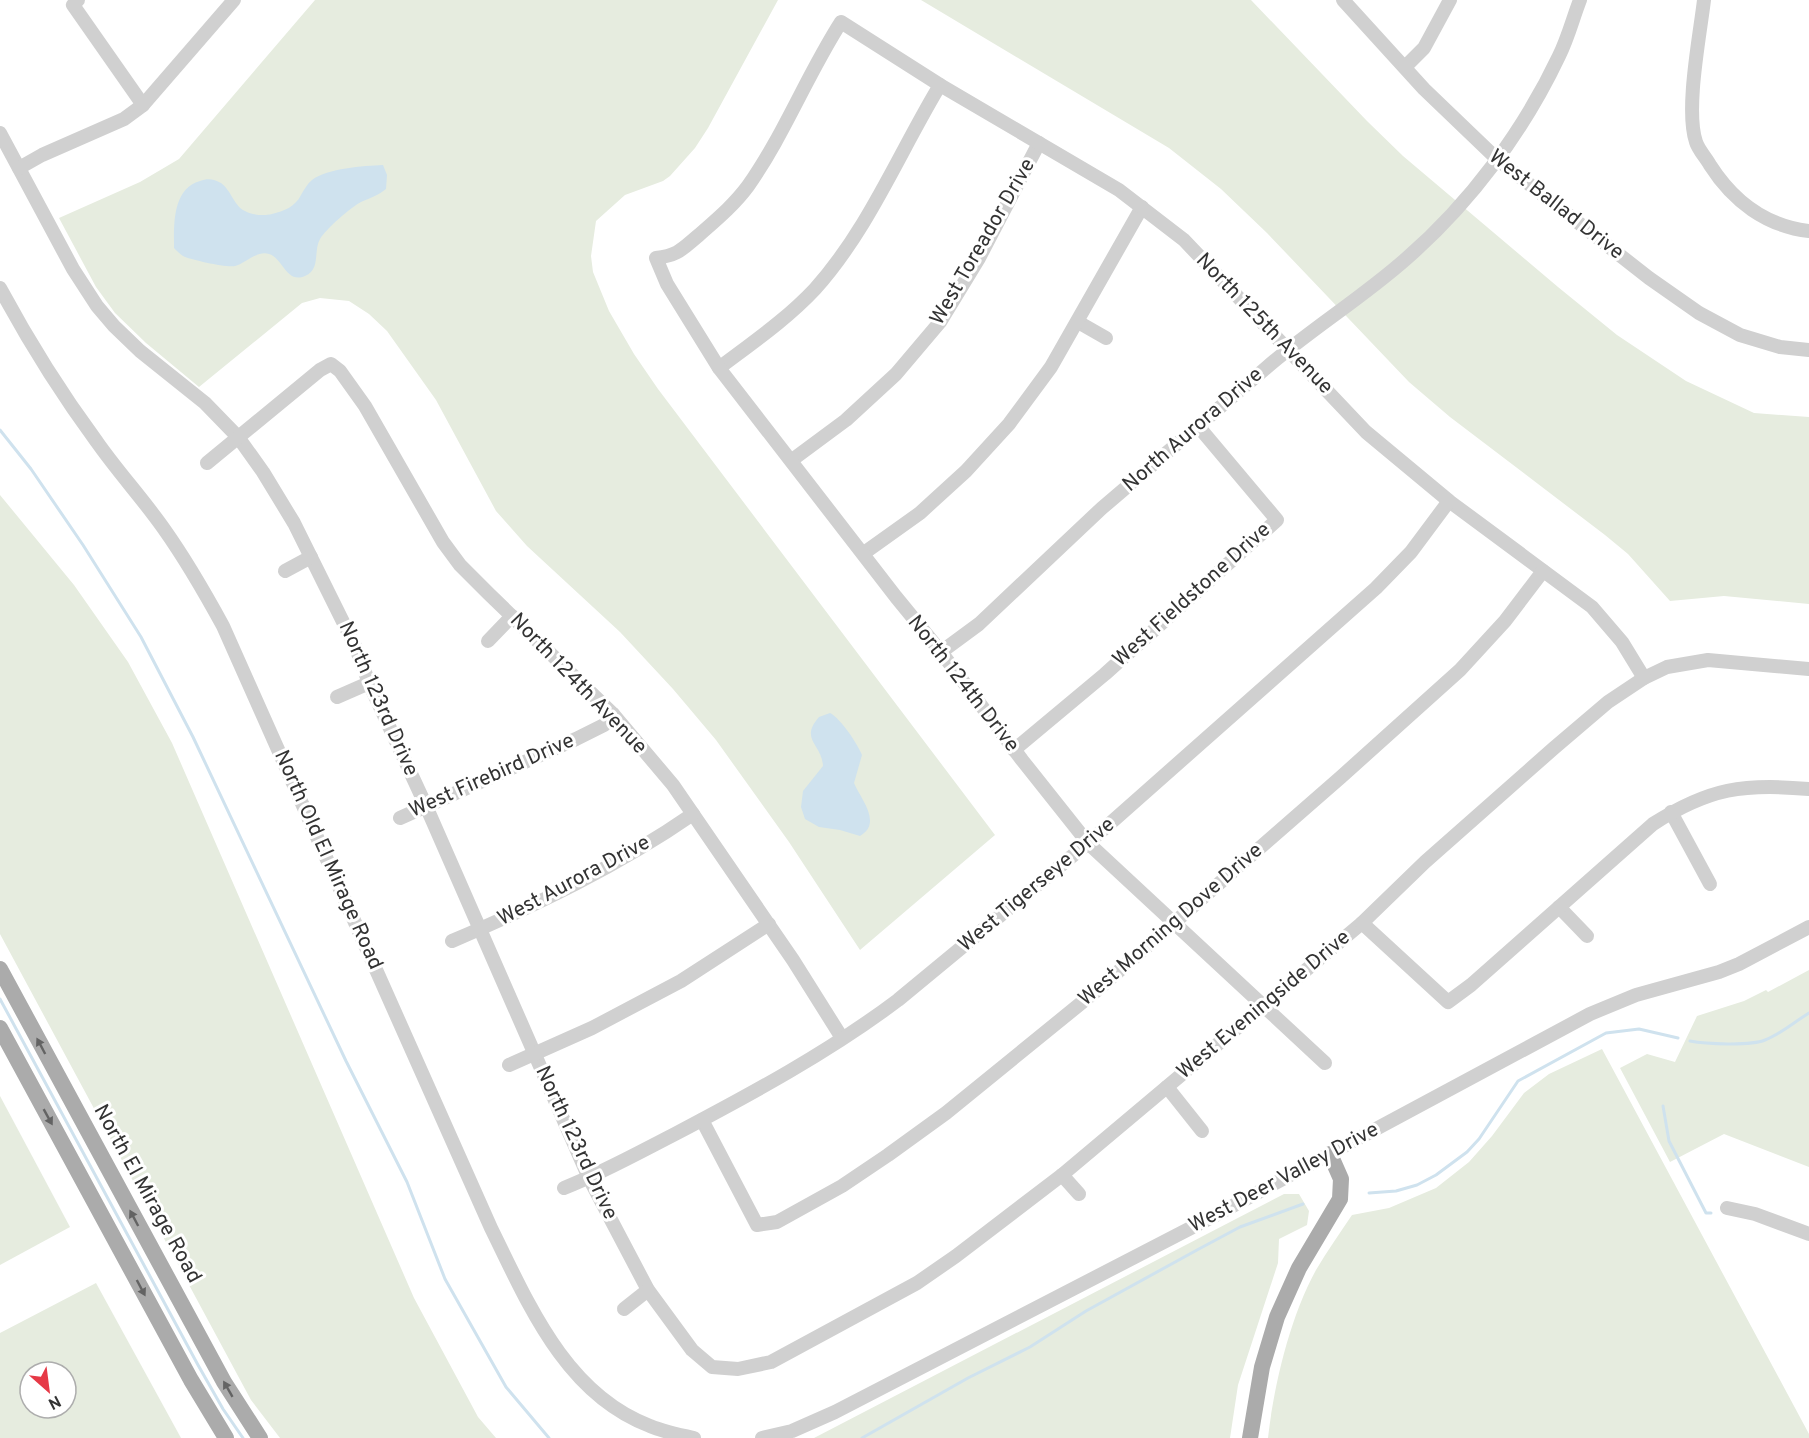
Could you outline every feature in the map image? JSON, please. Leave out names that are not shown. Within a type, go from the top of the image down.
[{"type":"main road","name":"North El Mirage Road","points":[[0,969],[224,1383],[260,1438]]},
{"type":"main road","points":[[0,1028],[191,1380],[226,1438]]},
{"type":"main road","points":[[1250,1438],[1262,1367],[1277,1317],[1299,1268],[1340,1199],[1341,1179],[1330,1154]]},
{"type":"street","points":[[78,0],[73,5],[143,105]]},
{"type":"street","points":[[19,168],[51,151],[124,119],[143,105],[234,0]]},
{"type":"street","name":"West Ballad Drive","points":[[1343,0],[1445,110],[1497,159],[1649,278],[1699,313],[1740,335],[1780,347],[1809,350]]},
{"type":"street","points":[[1405,67],[1424,48],[1450,0]]},
{"type":"street","name":"North Aurora Drive","points":[[941,652],[979,624],[1102,508],[1289,348],[1408,258],[1444,223],[1520,128],[1561,53],[1580,0]]},
{"type":"street","points":[[1704,0],[1692,109],[1696,142],[1720,180],[1739,202],[1764,218],[1790,229],[1809,231]]},
{"type":"street","name":"North 125th Avenue","points":[[656,258],[674,256],[721,216],[747,187],[781,131],[822,52],[841,22],[940,85],[1119,190],[1184,240],[1289,348],[1366,432],[1449,501],[1592,607],[1622,642],[1644,678]]},
{"type":"street","points":[[719,368],[778,324],[814,290],[837,262],[863,221],[940,85]]},
{"type":"street","name":"North 123rd Drive","points":[[0,133],[73,269],[104,315],[140,351],[205,403],[238,437],[263,472],[294,523],[351,638],[589,1178],[648,1290],[692,1350],[712,1367]]},
{"type":"street","name":"West Toreador Drive","points":[[792,460],[846,420],[897,374],[940,322],[979,258],[1040,143]]},
{"type":"street","points":[[864,554],[920,513],[973,463],[1016,414],[1051,367],[1142,207]]},
{"type":"street","name":"North 124th Drive","points":[[656,258],[667,284],[719,368],[1088,843],[1325,1063]]},
{"type":"street","name":"North Old El Mirage Road","points":[[0,288],[32,345],[66,398],[98,444],[163,528],[195,576],[223,626],[491,1228],[538,1319],[568,1365],[586,1385],[622,1412],[649,1426],[694,1438]]},
{"type":"street","points":[[1078,322],[1106,338]]},
{"type":"street","name":"North 124th Avenue","points":[[238,437],[320,370],[331,364],[340,371],[365,406],[442,542],[460,565],[613,714],[673,785],[769,924],[842,1038]]},
{"type":"street","name":"West Fieldstone Drive","points":[[1014,750],[1105,674],[1276,520],[1198,426]]},
{"type":"street","points":[[207,463],[238,437]]},
{"type":"street","name":"West Tigerseye Drive","points":[[564,1188],[589,1178],[702,1120],[870,1022],[1088,843],[1376,588],[1411,552],[1449,501]]},
{"type":"street","points":[[285,571],[311,557]]},
{"type":"street","name":"West Morning Dove Drive","points":[[702,1120],[757,1225],[777,1222],[842,1186],[946,1113],[1096,991],[1174,924],[1460,670],[1505,621],[1543,572]]},
{"type":"street","points":[[488,641],[512,616]]},
{"type":"street","name":"West Eveningside Drive","points":[[712,1367],[738,1369],[771,1362],[883,1303],[956,1256],[1062,1175],[1167,1087],[1362,923],[1425,862],[1554,748],[1608,702],[1644,678],[1667,667],[1708,660],[1809,669]]},
{"type":"street","points":[[337,697],[369,683]]},
{"type":"street","name":"West Firebird Drive","points":[[400,818],[576,740],[604,725],[613,714]]},
{"type":"street","points":[[1362,923],[1448,1002],[1471,985],[1653,824],[1671,812],[1703,797],[1737,788],[1809,789]]},
{"type":"street","points":[[1671,812],[1710,884]]},
{"type":"street","name":"West Aurora Drive","points":[[452,941],[559,893],[633,853],[693,814]]},
{"type":"street","points":[[1559,908],[1587,936]]},
{"type":"street","points":[[509,1065],[592,1028],[681,981],[769,924]]},
{"type":"street","name":"West Deer Valley Drive","points":[[762,1438],[792,1431],[835,1412],[1330,1154],[1607,1006],[1636,995],[1719,972],[1809,927]]},
{"type":"street","points":[[1167,1087],[1202,1131]]},
{"type":"street","points":[[1062,1175],[1079,1194]]},
{"type":"street","points":[[1727,1208],[1755,1214],[1809,1234]]},
{"type":"street","points":[[624,1310],[648,1290]]},
{"type":"shaded area","points":[[315,0],[778,0],[695,148],[670,176],[663,181],[625,195],[596,221],[591,256],[593,272],[609,311],[658,389],[995,835],[860,950],[789,842],[716,740],[620,632],[527,546],[496,511],[436,400],[387,331],[369,314],[349,301],[320,298],[302,303],[199,387],[146,343],[115,313],[96,287],[59,218],[140,182],[179,159]]},
{"type":"shaded area","points":[[921,0],[1251,0],[1403,156],[1617,335],[1686,381],[1754,413],[1809,417],[1809,604],[1724,596],[1670,601],[1628,554],[1450,417],[1409,382],[1267,233],[1221,189],[1169,148]]},
{"type":"shaded area","points":[[0,495],[74,585],[128,662],[172,743],[414,1298],[478,1417],[496,1438],[280,1438],[251,1400],[0,934]]},
{"type":"shaded area","points":[[1809,970],[1809,1167],[1724,1134],[1670,1162],[1620,1068],[1647,1054],[1675,1062],[1697,1016],[1744,1001],[1766,990],[1768,992]]},
{"type":"shaded area","points":[[1602,1049],[1809,1434],[1809,1438],[1268,1438],[1284,1352],[1298,1309],[1316,1270],[1352,1215],[1389,1208],[1436,1188],[1469,1162],[1524,1093],[1549,1074]]},
{"type":"shaded area","points":[[0,1096],[70,1227],[0,1265]]},
{"type":"shaded area","points":[[1284,1194],[1299,1194],[1309,1211],[1307,1225],[1279,1239],[1278,1263],[1238,1385],[1230,1438],[814,1438]]},
{"type":"shaded area","points":[[96,1283],[181,1438],[0,1438],[0,1333]]},
{"type":"water","points":[[383,165],[387,175],[386,189],[356,205],[328,229],[318,244],[315,265],[305,276],[299,278],[289,274],[274,256],[265,253],[239,265],[231,266],[189,258],[174,248],[176,209],[179,200],[191,185],[200,181],[208,179],[218,182],[224,186],[241,209],[265,215],[289,208],[299,199],[309,183],[319,176],[346,168]]},
{"type":"water","points":[[830,713],[839,720],[862,755],[854,783],[868,810],[870,824],[867,831],[860,836],[819,827],[805,819],[801,807],[803,791],[823,766],[811,737],[811,731],[819,717]]},
{"type":"waterway","points":[[0,430],[31,469],[83,545],[141,637],[193,737],[346,1061],[407,1182],[445,1279],[506,1387],[549,1438]]},
{"type":"waterway","points":[[0,999],[198,1365],[223,1409],[243,1438]]},
{"type":"waterway","points":[[1690,1041],[1728,1044],[1758,1042],[1777,1035],[1809,1013]]},
{"type":"waterway","points":[[1369,1193],[1396,1191],[1417,1185],[1436,1175],[1467,1152],[1479,1139],[1518,1081],[1606,1033],[1639,1029],[1678,1038]]},
{"type":"waterway","points":[[1663,1106],[1669,1141],[1706,1213],[1711,1213]]},
{"type":"waterway","points":[[862,1438],[968,1378],[1030,1347],[1086,1311],[1240,1227],[1303,1204]]}]
